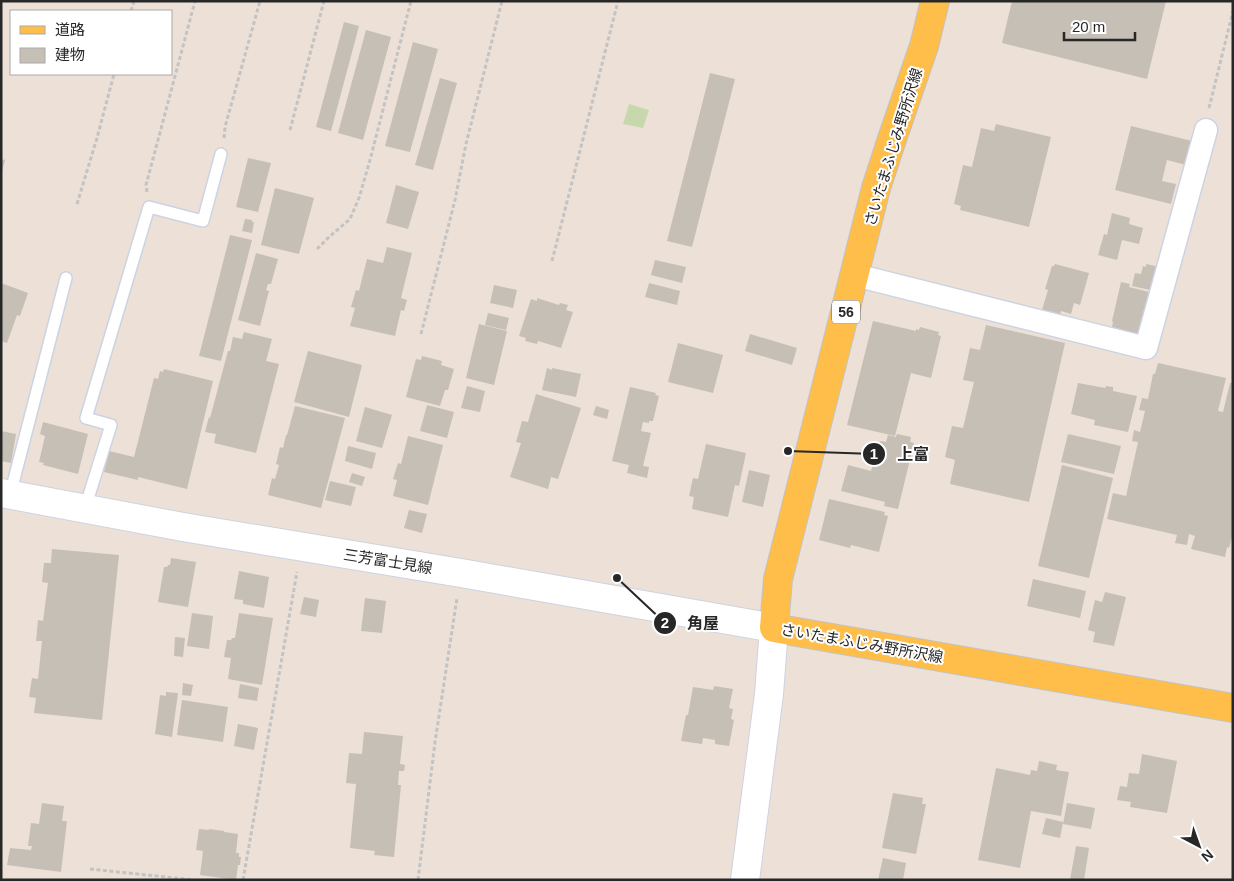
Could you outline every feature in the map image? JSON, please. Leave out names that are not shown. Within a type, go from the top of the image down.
[{"type":"main road","name":"さいたまふじみ野所沢線","points":[[936,1],[924,46],[876,188],[778,578],[774,628],[1233,708]]},
{"type":"main road","name":"三芳富士見線","points":[[6,494],[182,527],[461,573],[774,628]]},
{"type":"main road","points":[[745,880],[769,694],[774,628]]},
{"type":"street","points":[[855,275],[1146,348],[1206,130]]},
{"type":"lane","points":[[85,508],[111,425],[86,418],[149,207],[203,221],[221,154]]},
{"type":"lane","points":[[6,494],[66,278]]},
{"type":"path","points":[[149,207],[146,184],[195,1]]},
{"type":"path","points":[[221,154],[226,127],[260,1]]},
{"type":"path","points":[[290,130],[324,1]]},
{"type":"path","points":[[317,249],[350,219],[359,198],[411,1]]},
{"type":"path","points":[[421,334],[502,1]]},
{"type":"path","points":[[552,261],[618,1]]},
{"type":"path","points":[[1206,130],[1210,102],[1233,11]]},
{"type":"path","points":[[77,204],[114,75]]},
{"type":"path","points":[[243,880],[302,547]]},
{"type":"path","points":[[418,880],[435,742],[461,573]]},
{"type":"path","points":[[90,869],[194,880]]},
{"type":"green space","points":[[629,104],[649,110],[643,128],[623,124]]},
{"type":"building","points":[[1012,1],[1166,1],[1147,79],[1002,43]]},
{"type":"building","points":[[344,22],[359,26],[331,131],[316,127]]},
{"type":"building","points":[[366,30],[391,37],[363,140],[338,133]]},
{"type":"building","points":[[413,42],[438,49],[410,152],[385,146]]},
{"type":"building","points":[[710,73],[735,79],[692,247],[667,241]]},
{"type":"building","points":[[440,78],[457,83],[433,170],[415,165]]},
{"type":"building","points":[[996,124],[1051,137],[1029,227],[960,210],[961,206],[954,204],[963,165],[972,167],[981,128],[994,131]]},
{"type":"building","points":[[1131,126],[1192,141],[1186,165],[1167,160],[1162,181],[1176,184],[1171,204],[1115,190]]},
{"type":"building","points":[[248,158],[271,163],[258,212],[236,207]]},
{"type":"building","points":[[1,159],[5,160],[2,171],[1,171]]},
{"type":"building","points":[[396,185],[419,192],[408,229],[386,223]]},
{"type":"building","points":[[275,188],[314,198],[299,254],[261,245]]},
{"type":"building","points":[[1112,213],[1130,218],[1129,224],[1143,228],[1139,244],[1122,240],[1117,260],[1098,255],[1104,234],[1107,235]]},
{"type":"building","points":[[245,219],[254,222],[252,233],[242,231]]},
{"type":"building","points":[[230,235],[252,240],[221,361],[199,356]]},
{"type":"building","points":[[387,247],[412,253],[401,298],[407,300],[404,311],[401,310],[395,336],[350,326],[355,308],[351,307],[356,290],[359,291],[367,259],[383,263]]},
{"type":"building","points":[[256,253],[278,259],[271,284],[268,284],[266,290],[269,291],[260,326],[238,320]]},
{"type":"building","points":[[655,260],[686,267],[682,283],[651,275]]},
{"type":"building","points":[[1055,264],[1089,273],[1080,305],[1074,303],[1071,314],[1061,311],[1060,315],[1042,310],[1048,290],[1045,289],[1052,266]]},
{"type":"building","points":[[1146,264],[1160,267],[1157,279],[1153,278],[1150,290],[1132,286],[1135,273],[1141,274],[1143,266],[1146,267]]},
{"type":"building","points":[[1121,282],[1130,284],[1129,287],[1149,292],[1137,339],[1111,333]]},
{"type":"building","points":[[1,283],[28,293],[20,316],[17,315],[7,343],[1,341]]},
{"type":"building","points":[[649,283],[680,291],[677,305],[645,297]]},
{"type":"building","points":[[494,285],[517,290],[513,308],[490,303]]},
{"type":"building","points":[[537,298],[559,305],[560,303],[568,305],[566,310],[573,312],[561,348],[538,341],[537,344],[525,341],[526,338],[519,336],[531,299],[537,301]]},
{"type":"building","points":[[488,313],[509,318],[506,330],[485,325]]},
{"type":"building","points":[[873,321],[916,331],[920,327],[939,332],[938,335],[941,336],[931,378],[911,373],[895,436],[847,425]]},
{"type":"building","points":[[479,324],[507,331],[494,385],[466,378]]},
{"type":"building","points":[[986,325],[1065,343],[1029,502],[950,484],[955,460],[945,457],[952,426],[963,428],[974,382],[963,380],[970,348],[980,350]]},
{"type":"building","points":[[244,332],[272,339],[266,361],[279,364],[256,453],[214,443],[216,434],[205,432],[233,337],[242,339]]},
{"type":"building","points":[[750,334],[797,348],[792,365],[745,351]]},
{"type":"building","points":[[678,343],[723,355],[713,393],[668,382]]},
{"type":"building","points":[[308,351],[362,365],[349,417],[294,402]]},
{"type":"building","points":[[422,356],[442,361],[441,365],[454,369],[448,390],[445,390],[440,406],[406,397],[416,359],[421,360]]},
{"type":"building","points":[[1158,363],[1226,378],[1218,411],[1223,412],[1230,383],[1233,383],[1233,533],[1225,557],[1191,549],[1195,536],[1189,534],[1187,545],[1175,543],[1177,535],[1107,519],[1113,493],[1126,496],[1138,442],[1132,441],[1134,430],[1140,432],[1145,411],[1139,410],[1142,398],[1148,399],[1153,374],[1155,374]]},
{"type":"building","points":[[547,368],[581,374],[576,397],[542,390]]},
{"type":"building","points":[[164,369],[213,381],[187,489],[138,477],[138,480],[104,472],[109,451],[134,457],[154,378],[158,379],[160,371],[163,372]]},
{"type":"building","points":[[1078,383],[1105,388],[1106,386],[1113,387],[1113,391],[1137,396],[1128,432],[1094,425],[1095,420],[1071,414]]},
{"type":"building","points":[[467,386],[485,391],[480,412],[461,408]]},
{"type":"building","points":[[630,387],[656,393],[655,395],[659,396],[653,421],[649,421],[649,423],[643,422],[641,431],[651,433],[643,466],[649,467],[647,478],[627,473],[629,465],[612,461]]},
{"type":"building","points":[[536,394],[581,408],[558,479],[551,477],[548,489],[510,477],[521,443],[516,442],[522,421],[528,422]]},
{"type":"building","points":[[427,405],[454,412],[447,438],[420,431]]},
{"type":"building","points":[[295,406],[345,418],[321,508],[268,495],[272,478],[275,479],[279,465],[276,464],[280,447],[283,448]]},
{"type":"building","points":[[596,406],[609,410],[607,419],[593,415]]},
{"type":"building","points":[[365,407],[392,415],[382,448],[356,441]]},
{"type":"building","points":[[43,422],[88,434],[78,474],[43,465],[44,463],[39,462],[45,436],[40,434]]},
{"type":"building","points":[[1,431],[16,434],[11,463],[1,461]]},
{"type":"building","points":[[897,434],[911,437],[910,442],[914,443],[898,509],[884,506],[885,502],[841,491],[848,465],[871,471],[877,445],[879,445],[880,441],[886,442],[888,435],[896,437]]},
{"type":"building","points":[[1068,434],[1121,446],[1114,474],[1061,462]]},
{"type":"building","points":[[408,436],[443,445],[428,505],[393,496],[397,480],[393,479],[398,463],[401,464]]},
{"type":"building","points":[[706,444],[746,453],[739,486],[735,485],[728,517],[692,509],[694,497],[689,496],[693,478],[698,479]]},
{"type":"building","points":[[348,446],[376,453],[372,469],[345,461]]},
{"type":"building","points":[[1062,465],[1113,478],[1089,578],[1038,566]]},
{"type":"building","points":[[749,470],[770,475],[763,507],[742,502]]},
{"type":"building","points":[[352,473],[365,477],[362,486],[349,482]]},
{"type":"building","points":[[330,481],[356,487],[351,506],[325,500]]},
{"type":"building","points":[[829,499],[885,512],[884,515],[888,516],[879,552],[851,545],[850,548],[819,540]]},
{"type":"building","points":[[409,510],[427,514],[422,533],[404,528]]},
{"type":"building","points":[[52,549],[119,555],[102,720],[34,713],[36,698],[29,697],[32,678],[38,679],[42,641],[36,641],[38,620],[43,621],[48,583],[42,582],[44,563],[51,563]]},
{"type":"building","points":[[171,558],[196,562],[188,607],[158,602],[164,567],[170,565]]},
{"type":"building","points":[[239,571],[269,577],[264,608],[243,604],[243,600],[234,599]]},
{"type":"building","points":[[1033,579],[1086,591],[1080,618],[1027,606]]},
{"type":"building","points":[[1105,592],[1126,597],[1114,646],[1093,642],[1095,632],[1088,630],[1095,600],[1102,602]]},
{"type":"building","points":[[304,597],[319,600],[316,617],[300,614]]},
{"type":"building","points":[[365,598],[386,601],[382,633],[361,631]]},
{"type":"building","points":[[192,613],[213,616],[209,649],[187,646]]},
{"type":"building","points":[[239,613],[273,618],[262,685],[228,679],[231,658],[224,657],[227,640],[235,638]]},
{"type":"building","points":[[175,637],[185,638],[183,657],[174,656]]},
{"type":"building","points":[[183,683],[193,685],[191,696],[182,695]]},
{"type":"building","points":[[240,684],[259,688],[257,701],[238,698]]},
{"type":"building","points":[[714,686],[733,689],[729,708],[733,709],[731,719],[734,720],[729,746],[715,744],[715,740],[703,738],[702,744],[681,741],[693,687],[713,690]]},
{"type":"building","points":[[166,692],[178,693],[172,737],[155,734],[160,695],[166,696]]},
{"type":"building","points":[[182,700],[228,707],[223,742],[177,735]]},
{"type":"building","points":[[238,724],[258,728],[254,750],[234,746]]},
{"type":"building","points":[[364,732],[403,736],[400,764],[405,765],[404,771],[399,771],[398,785],[401,785],[394,857],[374,855],[375,851],[350,848],[356,784],[346,783],[349,753],[362,754]]},
{"type":"building","points":[[1142,754],[1177,761],[1167,813],[1130,807],[1131,802],[1117,800],[1120,786],[1127,787],[1129,773],[1139,774]]},
{"type":"building","points":[[1039,761],[1057,765],[1056,770],[1069,772],[1061,816],[1031,811],[1020,868],[978,860],[996,768],[1030,775],[1031,770],[1037,771]]},
{"type":"building","points":[[893,793],[923,798],[922,804],[926,804],[916,854],[882,848]]},
{"type":"building","points":[[42,803],[64,806],[62,821],[67,821],[61,872],[7,865],[10,848],[31,850],[32,846],[28,846],[31,823],[39,824]]},
{"type":"building","points":[[1067,803],[1095,808],[1091,829],[1063,824]]},
{"type":"building","points":[[1046,818],[1063,822],[1060,838],[1042,834]]},
{"type":"building","points":[[199,829],[238,834],[236,853],[239,853],[239,857],[241,857],[236,880],[200,875],[203,851],[196,850]]},
{"type":"building","points":[[1076,846],[1089,848],[1084,880],[1070,880]]},
{"type":"building","points":[[883,858],[906,863],[903,880],[878,880]]},
{"type":"place","name":"上富","points":[[788,451]]},
{"type":"place","name":"角屋","points":[[617,578]]}]
